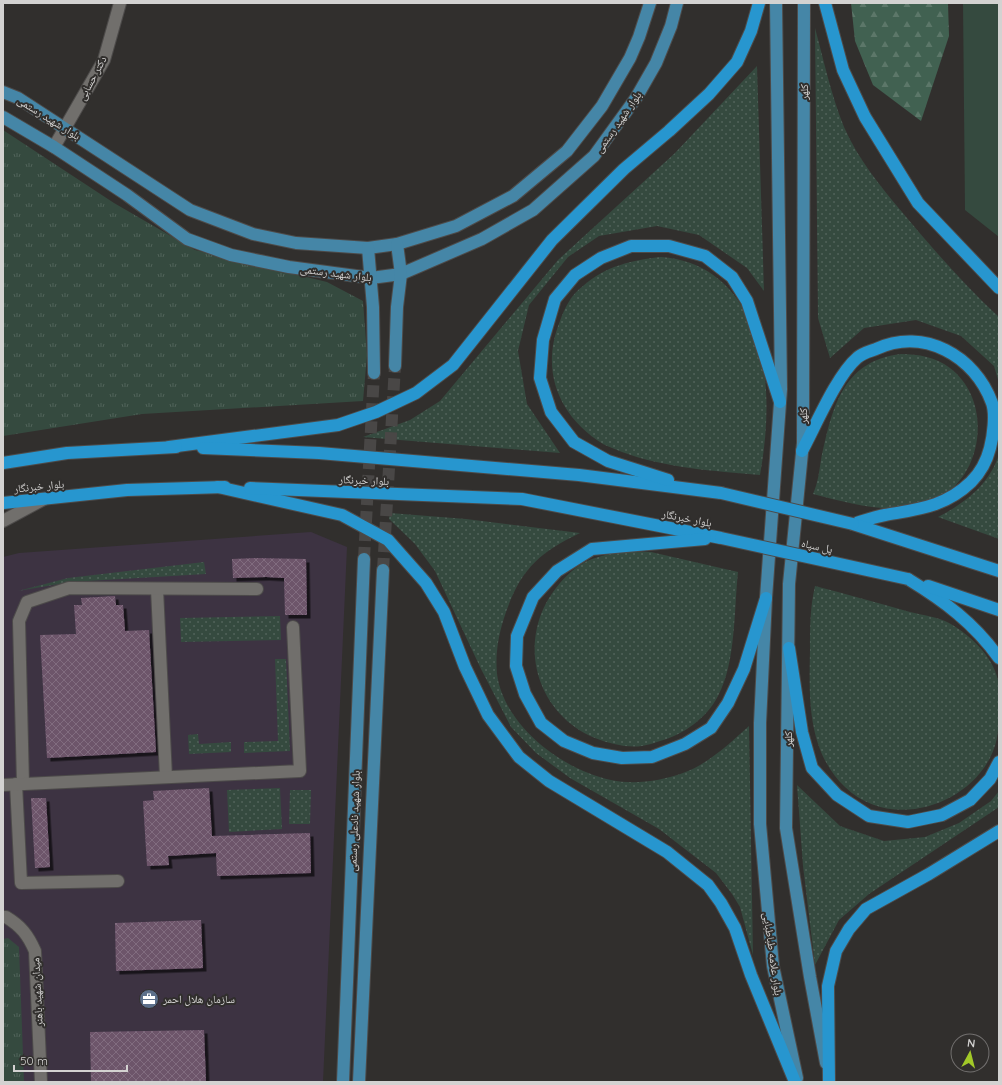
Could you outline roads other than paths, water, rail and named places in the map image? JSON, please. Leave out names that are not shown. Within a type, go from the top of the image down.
[{"type":"highway","points":[[169,447],[338,425],[376,412],[416,393],[453,365],[552,240],[624,169],[669,131],[709,94],[737,62],[751,31],[758,3]]},
{"type":"highway","points":[[825,3],[843,70],[865,117],[918,203],[999,288]]},
{"type":"highway","points":[[780,402],[747,301],[732,278],[705,256],[669,246],[631,246],[601,258],[575,275],[555,299],[542,340],[540,378],[551,412],[574,442],[608,461],[659,478],[853,524],[999,571]]},
{"type":"highway","points":[[802,451],[840,380],[858,357],[890,343],[924,341],[959,356],[979,378],[993,404],[993,436],[987,460],[972,482],[949,499],[921,509],[884,515],[853,524]]},
{"type":"highway","name":"بلوار خبرنگار","points":[[3,463],[67,453],[169,447],[319,453],[555,473],[721,493]]},
{"type":"highway","points":[[218,487],[342,514],[388,540],[426,583],[444,612],[465,667],[488,715],[519,757],[549,781],[667,852],[708,885],[717,897],[735,928],[751,975],[796,1082]]},
{"type":"highway","name":"بلوار خبرنگار","points":[[3,503],[127,490],[218,487],[522,499],[721,538]]},
{"type":"highway","points":[[721,538],[592,549],[557,571],[533,597],[517,636],[516,666],[525,694],[541,722],[564,741],[593,753],[622,758],[652,757],[685,744],[711,728],[728,703],[744,669],[766,598]]},
{"type":"highway","name":"پل سپاه","points":[[721,538],[908,579]]},
{"type":"highway","points":[[908,579],[999,610]]},
{"type":"highway","points":[[908,579],[940,598],[961,616],[984,637],[999,658]]},
{"type":"highway","points":[[789,648],[802,732],[812,768],[837,795],[869,816],[908,822],[942,815],[970,800],[990,779],[999,762]]},
{"type":"highway","points":[[829,1082],[828,986],[836,951],[849,930],[866,909],[929,874],[999,831]]},
{"type":"main road","name":"بلوار شهید رستمی","points":[[3,92],[18,98],[190,210],[253,234],[296,243],[368,248],[397,244],[456,226],[513,196],[567,151],[602,106],[630,58],[639,37],[650,3]]},
{"type":"main road","name":"بلوار شهید رستمی","points":[[3,117],[54,147],[127,195],[187,239],[231,255],[289,267],[370,278],[401,274],[482,239],[533,210],[594,156],[636,98],[656,63],[671,26],[677,3]]},
{"type":"main road","points":[[766,598],[781,389],[777,177],[776,3]]},
{"type":"main road","name":"کلهر","points":[[804,3],[802,451],[789,584],[786,828],[810,977],[829,1082]]},
{"type":"main road","points":[[395,366],[396,307],[401,274],[397,244]]},
{"type":"main road","points":[[368,248],[373,307],[374,373]]},
{"type":"main road","name":"بلوار شهید نادعلی رستمی","points":[[343,1082],[364,559]]},
{"type":"main road","name":"بلوار شهید نادعلی رستمی","points":[[359,1082],[384,570]]},
{"type":"main road","name":"بلوار علامه طباطبایی","points":[[766,598],[760,723],[760,824],[773,966],[796,1082]]},
{"type":"street","name":"دکتر حسابی","points":[[54,147],[104,60],[120,3]]},
{"type":"street","points":[[3,521],[46,498]]},
{"type":"street","points":[[118,881],[21,883],[18,621],[27,602],[69,588],[257,589]]},
{"type":"street","points":[[157,588],[166,777]]},
{"type":"street","points":[[3,785],[300,771],[293,627]]},
{"type":"street","name":"میدان شهید باهنر","points":[[3,917],[6,917],[22,928],[29,936],[35,951],[41,1082]]},
{"type":"tunnel","points":[[383,570],[395,366]]},
{"type":"tunnel","points":[[364,559],[374,373]]},
{"type":"place","name":"سازمان هلال احمر","points":[[149,999]]}]
